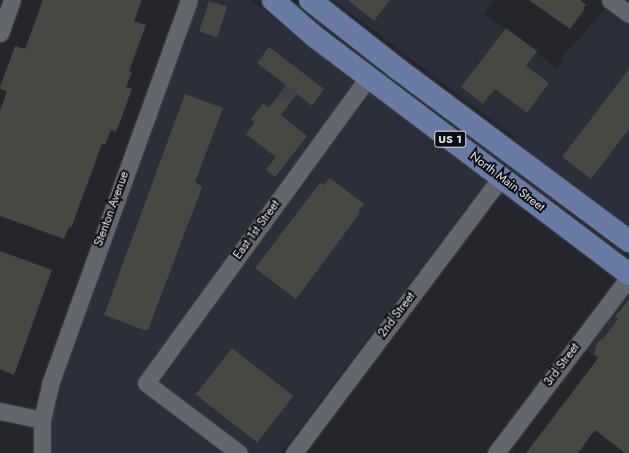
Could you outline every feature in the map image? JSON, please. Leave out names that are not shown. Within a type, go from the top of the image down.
[{"type":"main road","name":"North Main Street","points":[[273,0],[314,36],[629,276]]},
{"type":"main road","name":"US 1","points":[[310,0],[629,241]]},
{"type":"main road","points":[[314,36],[332,17]]},
{"type":"street","points":[[0,33],[12,0]]},
{"type":"street","name":"Stenton Avenue","points":[[42,453],[42,420],[50,384],[189,0]]},
{"type":"street","points":[[610,0],[629,14]]},
{"type":"street","name":"East 1st Street","points":[[239,453],[146,383],[368,77]]},
{"type":"street","name":"2nd Street","points":[[294,453],[501,177]]},
{"type":"street","name":"3rd Street","points":[[496,453],[629,276]]},
{"type":"street","points":[[0,411],[42,420]]},
{"type":"shaded area","points":[[199,0],[250,0],[488,180],[281,453],[49,453],[56,349]]},
{"type":"shaded area","points":[[333,0],[494,0],[484,13],[558,69],[566,50],[570,49],[611,2],[629,14],[629,241],[558,189],[512,135]]},
{"type":"shaded area","points":[[629,279],[629,383],[578,344]]},
{"type":"building","points":[[43,0],[142,0],[134,21],[146,25],[129,71],[132,72],[126,87],[132,89],[116,132],[111,130],[105,145],[102,144],[71,228],[69,227],[64,239],[0,216],[0,111],[7,91],[0,89],[0,87],[15,46],[25,49]]},
{"type":"building","points":[[348,0],[390,0],[374,21]]},
{"type":"building","points":[[529,0],[580,0],[586,5],[583,8],[585,9],[570,29]]},
{"type":"building","points":[[209,1],[227,7],[217,37],[199,31]]},
{"type":"building","points":[[506,28],[537,51],[526,66],[549,83],[527,113],[495,89],[483,104],[461,87]]},
{"type":"building","points":[[269,47],[324,89],[312,106],[297,94],[281,115],[307,136],[275,177],[266,170],[276,157],[246,134],[255,122],[251,119],[263,103],[269,108],[286,85],[257,63]]},
{"type":"building","points":[[629,69],[629,129],[591,179],[562,157]]},
{"type":"building","points":[[185,94],[223,108],[195,182],[202,187],[148,330],[144,330],[104,315]]},
{"type":"building","points":[[330,178],[364,204],[358,212],[360,213],[296,299],[255,268],[320,183],[324,185]]},
{"type":"building","points":[[0,251],[52,270],[14,375],[0,369]]},
{"type":"building","points":[[629,299],[629,453],[625,453],[595,430],[578,453],[526,453],[599,357],[594,354],[596,345],[602,338],[603,339],[618,319],[615,317]]},
{"type":"building","points":[[232,348],[293,396],[257,443],[196,394]]},
{"type":"tunnel","points":[[281,91],[293,99]]}]
